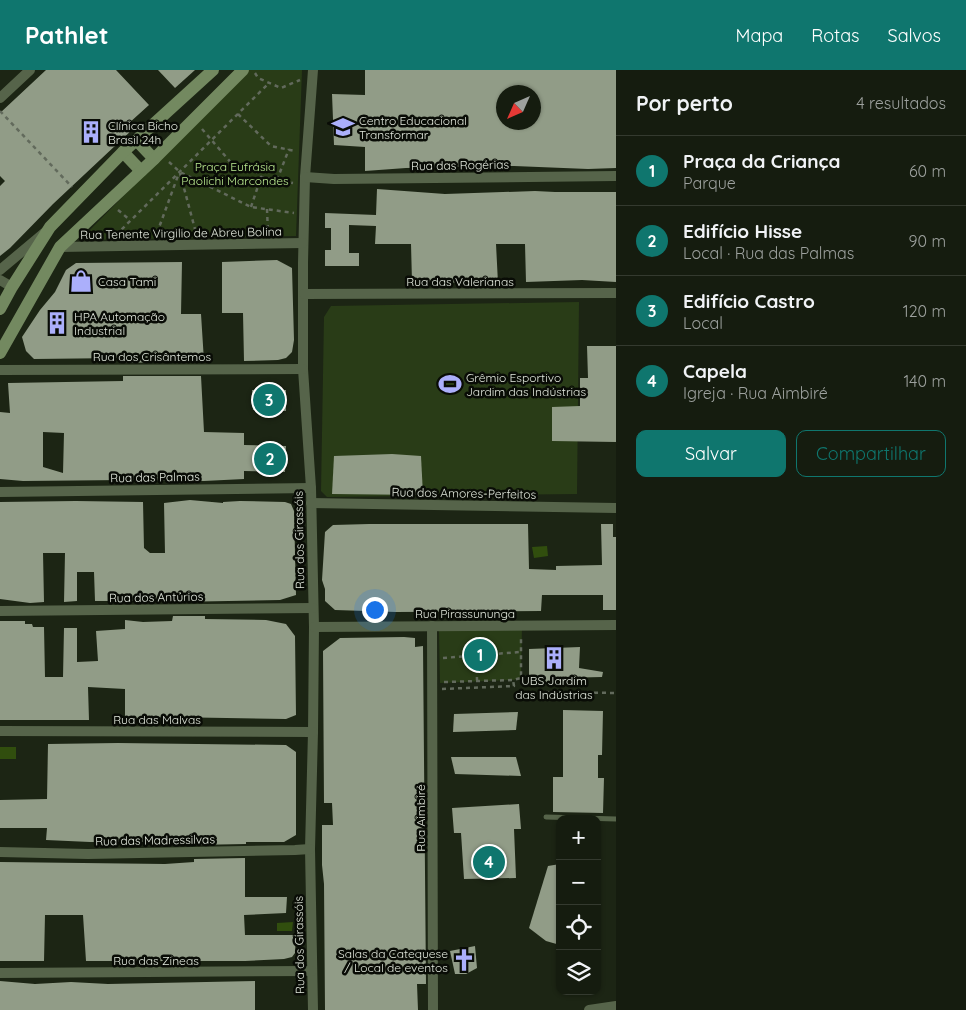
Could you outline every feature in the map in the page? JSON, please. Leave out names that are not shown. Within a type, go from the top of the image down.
[{"type":"main road","points":[[0,308],[50,227],[124,152],[213,70]]},
{"type":"main road","points":[[0,353],[60,248],[154,159],[243,70]]},
{"type":"main road","points":[[137,141],[154,159]]},
{"type":"main road","points":[[124,152],[141,171]]},
{"type":"street","points":[[0,98],[30,70]]},
{"type":"street","name":"Rua dos Girassóis","points":[[313,70],[301,181],[304,294],[303,369],[311,488],[314,627],[314,732],[310,848],[313,1010]]},
{"type":"street","name":"Rua das Rogérias","points":[[301,181],[616,176]]},
{"type":"street","points":[[0,270],[50,227]]},
{"type":"street","name":"Rua Tenente Virgilio de Abreu Bolina","points":[[60,248],[303,244]]},
{"type":"street","points":[[0,280],[12,287]]},
{"type":"street","name":"Rua das Valerianas","points":[[304,294],[616,293]]},
{"type":"street","name":"Rua dos Crisântemos","points":[[0,370],[303,369]]},
{"type":"street","name":"Rua das Palmas","points":[[0,492],[311,488]]},
{"type":"street","name":"Rua dos Amores-Perfeitos","points":[[311,503],[616,508]]},
{"type":"street","name":"Rua dos Antúrios","points":[[0,610],[313,608]]},
{"type":"street","name":"Rua Pirassununga","points":[[314,627],[616,625]]},
{"type":"street","name":"Rua Aimbiré","points":[[432,626],[436,686],[433,1010]]},
{"type":"street","name":"Rua das Malvas","points":[[0,731],[314,732]]},
{"type":"street","name":"Rua das Madressilvas","points":[[0,852],[88,854],[295,850],[310,848]]},
{"type":"street","name":"Rua das Zineas","points":[[0,973],[312,971]]},
{"type":"street","points":[[590,1010],[616,1006]]},
{"type":"lane","points":[[546,817],[616,819]]},
{"type":"path","points":[[254,70],[258,78],[281,88],[302,80]]},
{"type":"path","points":[[111,239],[269,83]]},
{"type":"path","points":[[0,111],[75,190]]},
{"type":"path","points":[[238,114],[271,146],[299,151]]},
{"type":"path","points":[[201,128],[233,165],[249,164],[261,177],[301,181]]},
{"type":"path","points":[[277,180],[289,149]]},
{"type":"path","points":[[168,162],[180,172],[251,207],[297,214]]},
{"type":"path","points":[[180,172],[198,238]]},
{"type":"path","points":[[155,238],[180,172]]},
{"type":"path","points":[[251,207],[261,177]]},
{"type":"path","points":[[113,206],[130,220]]},
{"type":"path","points":[[267,209],[268,236]]},
{"type":"path","points":[[436,686],[477,680],[513,680],[521,678],[521,635]]},
{"type":"path","points":[[476,636],[477,680]]},
{"type":"path","points":[[440,658],[521,652]]},
{"type":"path","points":[[436,686],[514,686],[513,680]]},
{"type":"path","points":[[538,692],[616,693]]},
{"type":"green space","name":"Praça Eufrásia Paolichi Marcondes","points":[[248,70],[302,70],[296,236],[80,240]]},
{"type":"green space","name":"Grêmio Esportivo Jardim das Indústrias","points":[[579,302],[577,494],[327,497],[321,491],[324,317],[331,306]]},
{"type":"green space","points":[[522,626],[521,678],[513,680],[440,683],[439,631]]},
{"type":"shaded area","points":[[547,546],[548,556],[534,558],[532,547]]},
{"type":"shaded area","points":[[0,747],[16,747],[16,759],[0,759]]},
{"type":"shaded area","points":[[293,922],[292,931],[277,931],[277,923]]},
{"type":"building","points":[[46,70],[116,70],[149,105],[128,124],[133,129],[0,256],[0,186],[5,181],[0,176],[0,113]]},
{"type":"building","points":[[158,70],[195,70],[175,88]]},
{"type":"building","points":[[365,70],[616,70],[616,168],[588,169],[514,166],[406,168],[365,171],[365,147],[334,145],[332,94],[365,95]]},
{"type":"building","points":[[377,189],[445,194],[535,191],[616,192],[616,282],[582,280],[526,282],[525,244],[496,244],[498,283],[412,282],[411,244],[375,244],[376,226],[349,225],[349,253],[359,253],[359,266],[325,266],[325,250],[331,250],[331,228],[325,228],[325,213],[376,215]]},
{"type":"building","points":[[277,260],[292,268],[294,340],[292,352],[286,358],[278,360],[244,361],[243,313],[222,313],[222,262]]},
{"type":"building","points":[[182,262],[181,314],[201,314],[204,361],[121,363],[121,358],[34,359],[26,351],[22,337],[55,292],[66,270],[76,263]]},
{"type":"building","points":[[587,346],[616,346],[616,442],[552,441],[552,407],[580,406],[580,378],[588,378]]},
{"type":"building","points":[[123,376],[201,376],[204,432],[244,433],[244,445],[286,446],[285,472],[244,471],[244,479],[204,481],[23,481],[0,479],[0,412],[10,413],[8,383],[123,381]],"holes":[[[43,432],[64,433],[63,473],[43,467]]]},
{"type":"building","points":[[252,390],[286,390],[286,411],[253,410]]},
{"type":"building","points":[[392,454],[421,456],[423,495],[332,494],[334,456]]},
{"type":"building","points":[[190,500],[223,503],[240,501],[285,502],[291,504],[294,511],[296,595],[280,600],[95,601],[94,572],[77,572],[77,601],[64,602],[65,553],[43,553],[44,602],[30,603],[0,599],[0,502],[143,502],[144,548],[150,553],[165,553],[164,503]]},
{"type":"building","points":[[528,524],[529,569],[556,570],[556,566],[602,565],[601,524],[613,524],[613,537],[616,537],[616,610],[603,610],[603,595],[542,595],[541,611],[396,612],[335,610],[325,601],[325,589],[322,580],[325,532],[333,525]]},
{"type":"building","points":[[173,616],[205,616],[205,619],[266,620],[286,624],[295,636],[296,715],[286,719],[167,717],[125,719],[125,689],[88,687],[89,720],[0,720],[0,621],[25,621],[25,624],[32,624],[33,627],[44,627],[45,677],[63,677],[64,628],[77,628],[77,662],[98,661],[96,631],[125,629],[125,620],[143,622],[172,621]]},
{"type":"building","points":[[340,638],[415,638],[415,647],[423,646],[426,984],[417,984],[418,1010],[325,1010],[322,825],[333,825],[332,803],[324,803],[323,651]]},
{"type":"building","name":"UBS Jardim das Indústrias","points":[[580,647],[579,668],[603,672],[602,677],[559,678],[558,684],[529,685],[529,649]]},
{"type":"building","points":[[563,710],[603,711],[602,755],[598,755],[598,778],[604,778],[603,813],[553,812],[553,777],[563,777]]},
{"type":"building","points":[[518,712],[516,730],[453,732],[454,714]]},
{"type":"building","points":[[48,744],[286,745],[296,752],[296,835],[284,842],[194,845],[194,842],[46,840],[47,828],[0,828],[0,800],[47,799]]},
{"type":"building","points":[[451,757],[516,757],[521,776],[455,774]]},
{"type":"building","points":[[519,804],[521,829],[514,829],[516,878],[464,879],[461,833],[454,833],[452,808]]},
{"type":"building","points":[[245,858],[245,897],[287,897],[286,913],[244,915],[245,935],[296,935],[295,953],[292,957],[245,961],[86,961],[83,915],[45,915],[44,961],[0,961],[0,862],[165,864],[194,862],[194,859]]},
{"type":"building","points":[[556,865],[556,944],[546,941],[529,928],[548,866]]},
{"type":"building","name":"Salas da Catequese / Local de eventos","points":[[475,946],[477,968],[466,974],[455,974],[450,951]]},
{"type":"building","points":[[0,981],[35,984],[71,982],[108,984],[255,981],[255,1010],[0,1010]]},
{"type":"place","name":"Centro Educacional Transformar","points":[[343,127]]},
{"type":"place","name":"Clínica Bicho Brasil 24h","points":[[91,132]]},
{"type":"place","name":"Casa Tami","points":[[81,281]]},
{"type":"place","name":"HPA Automação Industrial","points":[[57,323]]},
{"type":"place","name":"Grêmio Esportivo Jardim das Indústrias","points":[[450,384]]},
{"type":"place","name":"Edifício Castro","points":[[269,400]]},
{"type":"place","name":"Edifício Hisse","points":[[270,459]]},
{"type":"place","name":"Praça da Criança","points":[[480,655]]},
{"type":"place","name":"UBS Jardim das Indústrias","points":[[554,658]]},
{"type":"place","name":"Capela","points":[[489,862]]},
{"type":"place","name":"Salas da Catequese / Local de eventos","points":[[464,960]]}]
